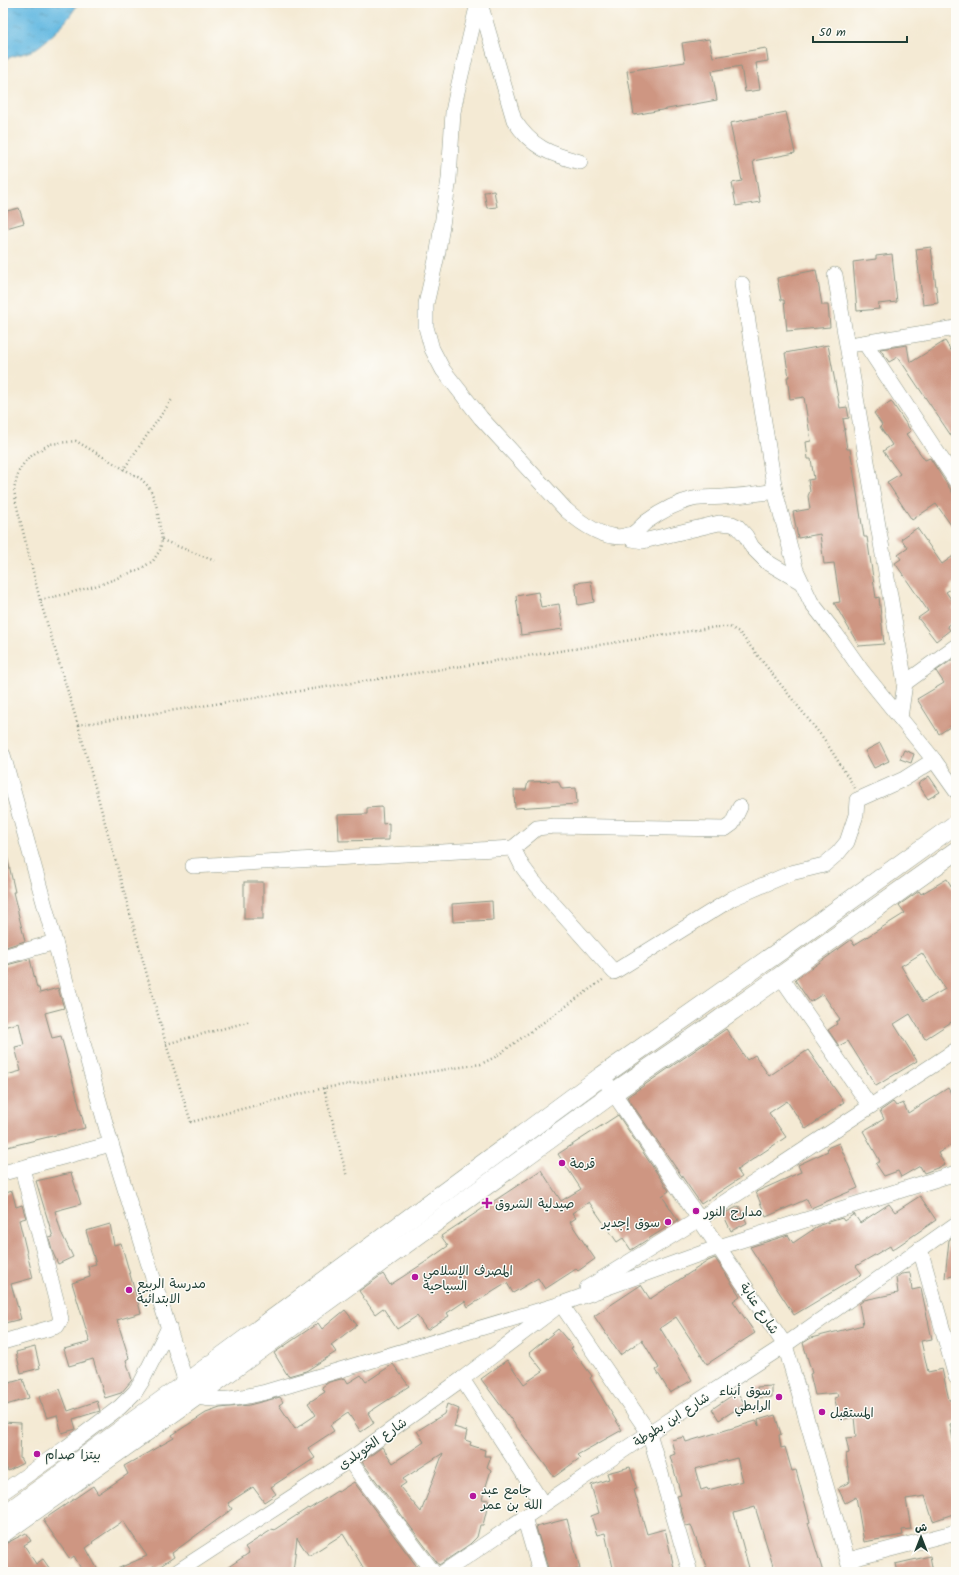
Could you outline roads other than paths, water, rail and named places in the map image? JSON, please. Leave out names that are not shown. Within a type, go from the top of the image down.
[{"type":"main road","points":[[3,1533],[602,1076],[787,946],[956,824]]},
{"type":"main road","points":[[3,1516],[191,1390],[613,1093],[781,977],[956,851]]},
{"type":"street","points":[[479,3],[514,120],[525,136],[541,149],[552,154],[580,162]]},
{"type":"street","points":[[479,3],[453,112],[449,179],[438,251],[426,304],[428,338],[443,370],[481,418],[566,510],[582,523],[600,532],[616,536],[627,536],[637,531],[658,514],[692,499],[702,497],[740,496],[776,491]]},
{"type":"street","points":[[835,276],[905,683],[900,718]]},
{"type":"street","points":[[742,284],[776,491],[790,552],[801,582],[811,602],[862,671],[934,760],[956,791]]},
{"type":"street","points":[[847,346],[956,328]]},
{"type":"street","points":[[865,343],[956,481]]},
{"type":"street","points":[[627,536],[632,539],[643,541],[720,523],[732,524],[742,531],[752,547],[767,562],[801,582]]},
{"type":"street","points":[[905,683],[956,646]]},
{"type":"street","points":[[3,755],[111,1144],[168,1327],[191,1390],[210,1400],[232,1400],[266,1392],[561,1304],[719,1248],[956,1173]]},
{"type":"street","points":[[512,848],[522,866],[533,881],[614,972],[733,898],[791,873],[824,864],[838,853],[847,842],[856,815],[857,800],[904,779],[934,760]]},
{"type":"street","points":[[193,866],[512,848],[537,828],[554,826],[725,829],[732,824],[740,807]]},
{"type":"street","points":[[3,957],[55,942]]},
{"type":"street","points":[[781,977],[870,1106]]},
{"type":"street","points":[[561,1304],[699,1219],[870,1106],[954,1055]]},
{"type":"street","name":"شارع عنابة","points":[[602,1076],[785,1345],[850,1566]]},
{"type":"street","points":[[3,1174],[111,1144]]},
{"type":"street","points":[[3,1342],[57,1326],[61,1319],[22,1168]]},
{"type":"street","name":"شارع ابن بطوطة","points":[[444,1572],[649,1433],[785,1345],[956,1224]]},
{"type":"street","points":[[920,1249],[956,1377]]},
{"type":"street","points":[[561,1304],[649,1433],[690,1572]]},
{"type":"street","name":"شارع الخويلدى","points":[[177,1572],[349,1460],[462,1379],[561,1304]]},
{"type":"street","points":[[3,1492],[67,1447],[120,1407],[142,1381],[168,1327]]},
{"type":"street","points":[[462,1379],[543,1504]]},
{"type":"street","points":[[349,1460],[433,1572]]},
{"type":"street","points":[[524,1517],[540,1572]]},
{"type":"street","points":[[850,1566],[956,1532]]},
{"type":"water","points":[[3,3],[78,3],[65,22],[41,45],[31,51],[3,61]]},
{"type":"place","name":"قرمة","points":[[562,1163]]},
{"type":"place","name":"صيدلية الشروق","points":[[487,1203]]},
{"type":"place","name":"مدارج النور","points":[[696,1211]]},
{"type":"place","name":"سوق إجدير","points":[[668,1222]]},
{"type":"place","name":"المصرف الإسلامي السياحية","points":[[415,1277]]},
{"type":"place","name":"مدرسة الربيع الابتدائية","points":[[129,1290]]},
{"type":"place","name":"سوق أبناء الرابطي","points":[[779,1397]]},
{"type":"place","name":"المستقبل","points":[[822,1412]]},
{"type":"place","name":"بيتزا صدام","points":[[37,1454]]},
{"type":"place","name":"جامع عبد الله بن عمر","points":[[473,1496]]}]
